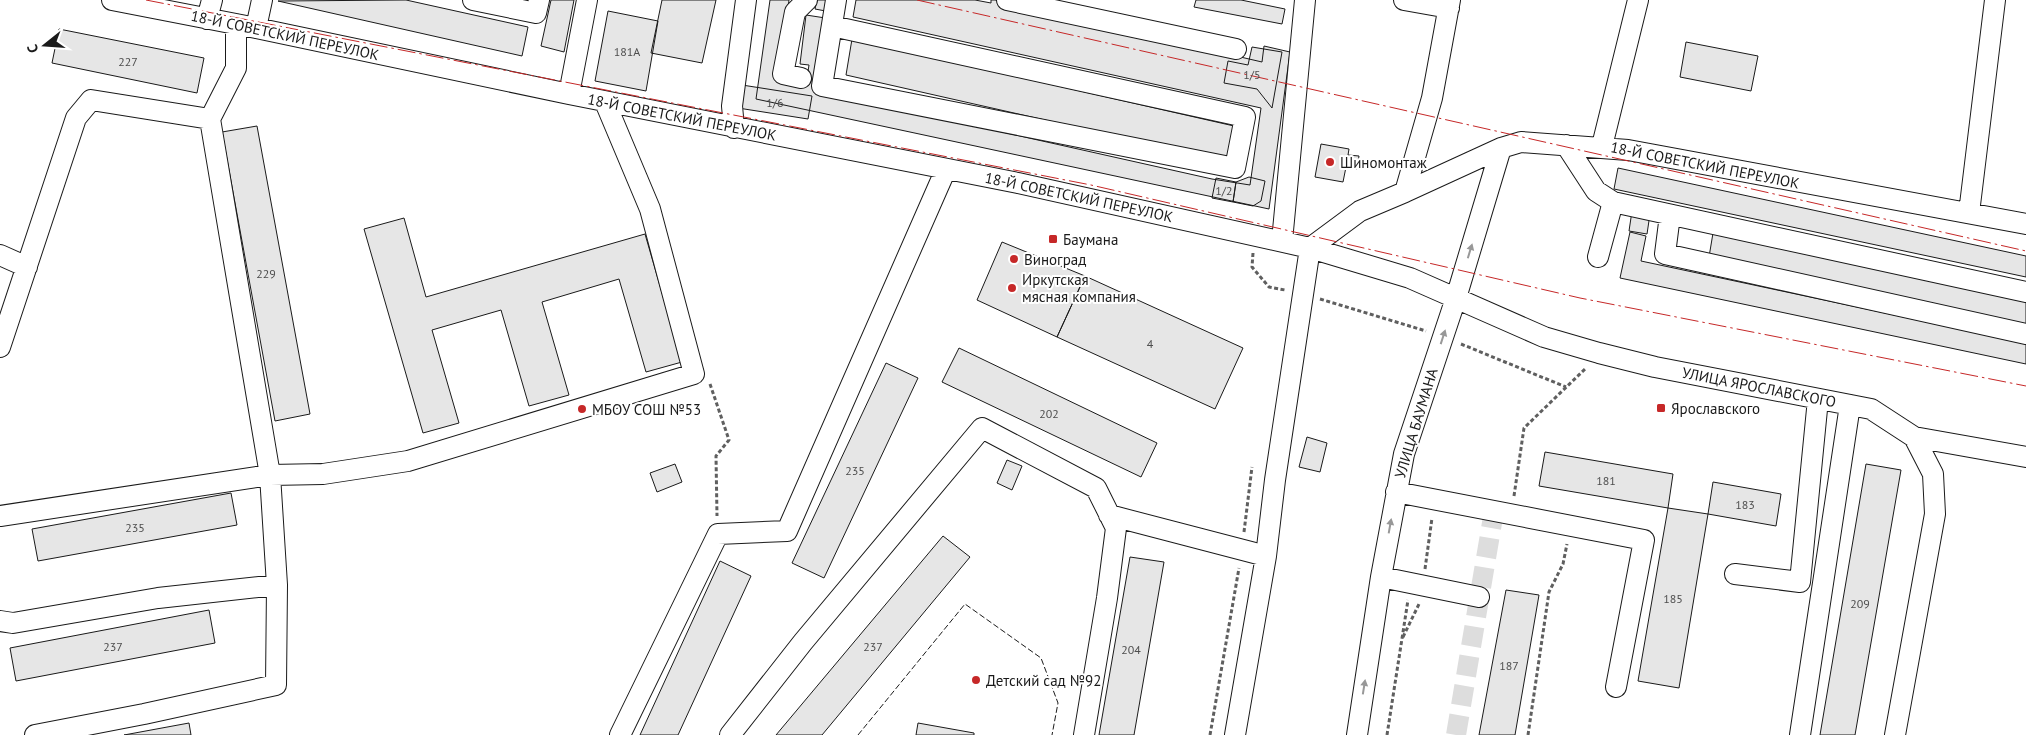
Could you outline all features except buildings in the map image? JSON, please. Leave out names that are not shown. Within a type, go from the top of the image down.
[{"type":"street","name":"18-Й СОВЕТСКИЙ ПЕРЕУЛОК","points":[[112,0],[210,10],[236,24],[606,102],[1018,183],[1310,248],[1360,211],[1501,148],[1521,142],[1566,146],[1602,146],[1628,150],[2026,224]]},
{"type":"street","points":[[256,28],[262,0]]},
{"type":"street","points":[[473,0],[536,13],[539,0]]},
{"type":"street","points":[[569,94],[587,0]]},
{"type":"street","points":[[734,128],[732,106],[746,0]]},
{"type":"street","points":[[801,78],[783,74],[795,12],[807,0]]},
{"type":"street","points":[[832,26],[1245,117],[1235,168],[822,86],[836,0]]},
{"type":"street","points":[[1006,0],[1236,49]]},
{"type":"street","points":[[1282,241],[1306,0]]},
{"type":"street","points":[[1404,0],[1449,4],[1432,98],[1406,192]]},
{"type":"street","points":[[1602,146],[1638,0]]},
{"type":"street","points":[[1969,212],[1995,0]]},
{"type":"street","points":[[35,735],[144,714],[276,685],[278,585],[270,475],[210,119],[236,68],[236,24]]},
{"type":"street","points":[[0,347],[76,118],[91,100],[210,119]]},
{"type":"street","points":[[0,516],[270,475],[323,474],[408,461],[694,374],[650,209],[606,102]]},
{"type":"street","points":[[1566,146],[1596,192],[1613,202],[2026,292]]},
{"type":"street","name":"УЛИЦА БАУМАНА","points":[[1357,735],[1381,577],[1404,454],[1456,298],[1501,148]]},
{"type":"street","points":[[620,735],[718,534],[787,531],[946,169]]},
{"type":"street","points":[[1598,257],[1613,202]]},
{"type":"street","points":[[1670,214],[1665,254],[2026,334]]},
{"type":"street","points":[[1236,735],[1266,556],[1275,480],[1310,248]]},
{"type":"street","name":"УЛИЦА ЯРОСЛАВСКОГО","points":[[1310,248],[1410,278],[1544,337],[1655,367],[1871,409],[1914,437],[1933,474],[1934,514],[1895,735]]},
{"type":"street","points":[[0,254],[27,266]]},
{"type":"street","points":[[1735,574],[1800,582],[1818,399]]},
{"type":"street","points":[[1800,735],[1850,405]]},
{"type":"street","points":[[730,735],[803,642],[982,428],[1096,488],[1116,528],[1107,598],[1084,735]]},
{"type":"street","points":[[1914,437],[2026,457]]},
{"type":"street","points":[[1396,492],[1644,540],[1616,687]]},
{"type":"street","points":[[1109,515],[1266,556]]},
{"type":"street","points":[[1381,577],[1421,593],[1479,597]]},
{"type":"street","points":[[0,620],[13,623],[158,598],[278,585]]},
{"type":"path","points":[[1254,236],[1252,267],[1269,287],[1304,294],[1443,336],[1566,387]]},
{"type":"path","points":[[1511,514],[1524,428],[1586,368]]},
{"type":"path","points":[[694,374],[706,372],[729,440],[716,456],[718,534]]},
{"type":"path","points":[[1210,735],[1242,551],[1252,468]]},
{"type":"path","points":[[1401,642],[1421,593],[1435,500]]},
{"type":"path","points":[[1528,735],[1550,592],[1563,564],[1570,526]]},
{"type":"path","points":[[1387,735],[1408,599],[1421,593]]},
{"type":"tunnel","points":[[1456,735],[1494,511]]},
{"type":"fence","points":[[858,735],[965,604],[1041,658],[1058,703],[1052,735]]},
{"type":"power","points":[[146,0],[1091,185],[1580,298],[2026,386]]},
{"type":"power","points":[[917,0],[2026,251]]},
{"type":"place","name":"Шиномонтаж","points":[[1330,162]]},
{"type":"place","name":"Баумана","points":[[1053,239]]},
{"type":"place","name":"Виноград","points":[[1014,259]]},
{"type":"place","name":"Иркутская мясная компания","points":[[1012,288]]},
{"type":"place","name":"Ярославского","points":[[1661,408]]},
{"type":"place","name":"МБОУ СОШ №53","points":[[582,409]]},
{"type":"place","name":"Детский сад №92","points":[[976,680]]}]
